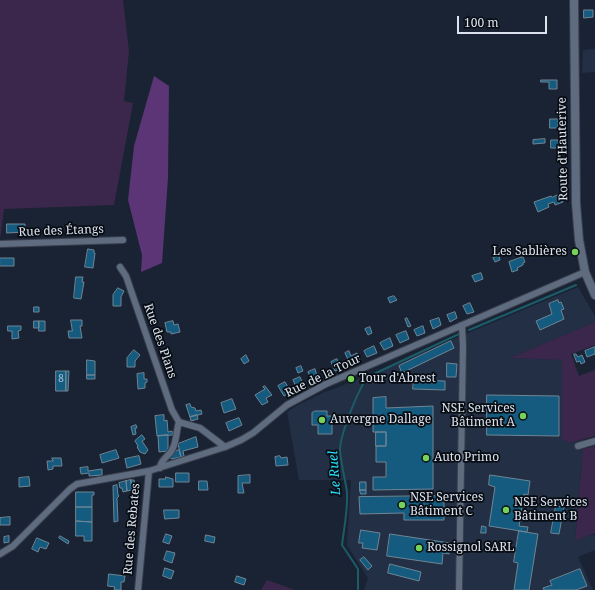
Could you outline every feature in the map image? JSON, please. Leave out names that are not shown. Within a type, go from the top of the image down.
[{"type":"main road","name":"Route d'Hauterive","points":[[574,0],[576,204],[579,240],[585,272],[593,285],[595,295]]},
{"type":"street","name":"Rue des Étangs","points":[[0,244],[123,240]]},
{"type":"street","name":"Rue des Plans","points":[[120,267],[126,276],[172,410],[179,422]]},
{"type":"street","name":"Rue de la Tour","points":[[0,554],[12,546],[70,489],[77,484],[149,471],[225,447],[254,433],[287,405],[326,384],[585,272]]},
{"type":"street","points":[[459,590],[464,346],[462,325]]},
{"type":"street","points":[[160,468],[160,464],[172,450],[176,440],[179,422],[200,428],[225,447]]},
{"type":"street","points":[[578,446],[595,441]]},
{"type":"street","name":"Rue des Rebates","points":[[138,590],[149,471]]},
{"type":"shaded area","points":[[0,0],[123,0],[129,51],[124,101],[133,103],[114,205],[4,209],[0,240]]},
{"type":"shaded area","points":[[595,49],[595,72],[582,73],[583,50]]},
{"type":"shaded area","points":[[154,76],[169,86],[168,178],[162,263],[141,272],[142,255],[128,200],[134,146]]},
{"type":"shaded area","points":[[578,287],[595,316],[595,322],[511,358],[563,360],[562,439],[569,443],[584,439],[575,540],[594,534],[595,550],[578,557],[593,590],[364,590],[368,578],[347,545],[351,480],[299,480],[287,412],[325,392]]},
{"type":"shaded area","points":[[595,322],[595,345],[571,354],[579,376],[595,370],[595,436],[569,443],[562,439],[562,360],[510,358]]},
{"type":"shaded area","points":[[595,446],[595,533],[575,541],[583,449]]},
{"type":"shaded area","points":[[267,580],[295,590],[261,590]]},
{"type":"building","points":[[584,10],[593,10],[593,17],[584,18]]},
{"type":"building","points":[[541,80],[557,80],[557,89],[549,89],[549,82],[541,82]]},
{"type":"building","points":[[550,119],[558,119],[558,128],[550,128]]},
{"type":"building","points":[[545,139],[545,143],[533,144],[533,140]]},
{"type":"building","points":[[551,140],[558,140],[559,148],[551,148]]},
{"type":"building","points":[[560,194],[563,202],[555,205],[554,202],[548,204],[549,207],[538,212],[534,202]]},
{"type":"building","points":[[7,224],[25,224],[25,232],[7,233]]},
{"type":"building","points":[[88,249],[94,250],[95,253],[93,268],[85,267]]},
{"type":"building","points":[[499,256],[500,260],[495,262],[493,258]]},
{"type":"building","points":[[523,257],[525,262],[523,265],[517,268],[518,270],[512,272],[509,262]]},
{"type":"building","points":[[0,258],[14,258],[14,266],[0,266]]},
{"type":"building","points":[[481,273],[483,279],[475,282],[472,276]]},
{"type":"building","points":[[76,277],[83,277],[82,282],[84,282],[81,299],[74,298]]},
{"type":"building","points":[[118,288],[124,291],[121,297],[121,306],[113,306],[113,295]]},
{"type":"building","points":[[394,296],[397,300],[390,303],[388,298]]},
{"type":"building","points":[[558,300],[559,303],[561,302],[564,309],[561,310],[564,319],[540,330],[536,321],[552,314],[549,304]]},
{"type":"building","points":[[470,303],[474,312],[467,314],[463,306]]},
{"type":"building","points":[[34,307],[39,307],[39,312],[34,312]]},
{"type":"building","points":[[455,312],[457,318],[450,322],[447,315]]},
{"type":"building","points":[[407,318],[411,326],[408,327],[405,319]]},
{"type":"building","points":[[439,318],[441,325],[433,329],[430,321]]},
{"type":"building","points":[[71,320],[82,320],[82,326],[80,326],[82,338],[69,338],[68,331],[72,331]]},
{"type":"building","points":[[34,321],[39,321],[39,328],[34,328]]},
{"type":"building","points":[[39,321],[45,321],[45,331],[39,331]]},
{"type":"building","points":[[173,321],[174,325],[178,324],[180,332],[171,334],[171,332],[167,332],[165,323]]},
{"type":"building","points":[[8,326],[21,326],[21,330],[18,331],[19,338],[12,339],[12,331],[8,331]]},
{"type":"building","points":[[423,326],[425,333],[417,336],[414,330]]},
{"type":"building","points":[[370,327],[372,333],[368,335],[365,329]]},
{"type":"building","points":[[406,331],[409,339],[400,343],[396,335]]},
{"type":"building","points":[[390,338],[393,346],[384,350],[380,343]]},
{"type":"building","points":[[451,341],[454,348],[402,373],[399,366]]},
{"type":"building","points":[[374,346],[377,353],[367,357],[364,351]]},
{"type":"building","points":[[595,347],[595,354],[587,357],[585,351]]},
{"type":"building","points":[[134,350],[140,355],[135,361],[135,367],[127,367],[127,358]]},
{"type":"building","points":[[349,351],[351,356],[357,353],[360,361],[355,363],[354,360],[349,362],[345,353]]},
{"type":"building","points":[[574,354],[578,357],[582,355],[585,362],[581,364],[580,361],[577,362]]},
{"type":"building","points":[[246,355],[249,361],[244,364],[241,359]]},
{"type":"building","points":[[337,359],[341,369],[335,371],[331,362]]},
{"type":"building","points":[[87,360],[95,361],[95,375],[87,375]]},
{"type":"building","points":[[447,363],[457,364],[456,377],[447,377]]},
{"type":"building","points":[[301,366],[303,371],[298,373],[296,368]]},
{"type":"building","points":[[315,369],[318,379],[312,381],[308,372]]},
{"type":"building","points":[[56,371],[66,371],[66,391],[56,391]]},
{"type":"building","points":[[66,371],[69,371],[68,391],[66,391]]},
{"type":"building","points":[[144,373],[144,379],[147,379],[145,388],[138,389],[137,374]]},
{"type":"building","points":[[87,375],[95,375],[95,379],[87,379]]},
{"type":"building","points":[[300,377],[304,386],[297,389],[293,380]]},
{"type":"building","points":[[414,380],[445,381],[445,390],[413,389]]},
{"type":"building","points":[[285,382],[291,392],[284,396],[278,386]]},
{"type":"building","points":[[265,386],[272,395],[266,398],[268,402],[262,405],[255,395],[265,389],[263,387]]},
{"type":"building","name":"NSE Services Bâtiment A","points":[[487,395],[559,396],[559,436],[487,435]]},
{"type":"building","points":[[386,397],[386,408],[433,406],[433,489],[373,490],[373,477],[386,477],[386,462],[376,462],[376,446],[386,446],[386,432],[373,432],[373,398]]},
{"type":"building","points":[[232,399],[236,409],[224,413],[221,403]]},
{"type":"building","points":[[190,404],[196,411],[201,410],[202,414],[190,417],[186,405]]},
{"type":"building","name":"Auvergne Dallage","points":[[315,411],[327,411],[327,416],[332,416],[332,434],[318,434],[318,425],[312,425],[312,413]]},
{"type":"building","points":[[164,415],[164,421],[167,420],[168,432],[172,431],[173,435],[157,436],[155,416]]},
{"type":"building","points":[[197,415],[198,419],[191,421],[190,417]]},
{"type":"building","points":[[239,418],[242,425],[229,431],[226,423]]},
{"type":"building","points":[[136,425],[136,434],[133,435],[131,427]]},
{"type":"building","points":[[376,432],[386,432],[386,446],[376,446]]},
{"type":"building","points":[[142,435],[145,439],[142,441],[148,450],[145,454],[140,452],[135,441]]},
{"type":"building","points":[[168,435],[168,451],[159,452],[158,436]]},
{"type":"building","points":[[196,437],[198,447],[183,451],[184,456],[181,457],[178,444]]},
{"type":"building","points":[[116,450],[119,458],[102,463],[100,455]]},
{"type":"building","points":[[179,450],[181,457],[171,459],[170,456],[173,455],[173,452]]},
{"type":"building","points":[[139,456],[141,464],[127,468],[125,459]]},
{"type":"building","points":[[280,456],[281,458],[287,457],[288,465],[276,466],[275,457]]},
{"type":"building","points":[[52,458],[61,458],[62,466],[53,466],[53,469],[48,470],[47,461],[53,461]]},
{"type":"building","points":[[88,467],[88,471],[102,469],[102,475],[89,476],[89,473],[81,474],[80,468]]},
{"type":"building","points":[[176,473],[189,473],[189,482],[176,482]]},
{"type":"building","points":[[250,475],[250,483],[242,483],[244,493],[238,493],[238,476]]},
{"type":"building","name":"NSE Services Bâtiment B","points":[[490,475],[530,481],[528,495],[524,494],[519,526],[528,527],[527,532],[489,526],[495,487],[489,485]]},
{"type":"building","points":[[29,477],[30,486],[19,487],[19,478]]},
{"type":"building","points":[[166,477],[173,479],[173,487],[159,487],[159,479],[165,479]]},
{"type":"building","points":[[131,480],[132,490],[127,491],[126,481]]},
{"type":"building","points":[[131,480],[134,480],[136,489],[132,490]]},
{"type":"building","points":[[126,481],[127,491],[123,492],[119,483]]},
{"type":"building","points":[[199,481],[207,481],[208,490],[199,490]]},
{"type":"building","points":[[360,482],[366,482],[366,490],[360,490]]},
{"type":"building","points":[[117,485],[119,496],[117,498],[118,521],[114,522],[113,486]]},
{"type":"building","points":[[360,490],[366,490],[366,494],[361,494]]},
{"type":"building","points":[[76,492],[94,492],[94,495],[92,495],[92,507],[76,507]]},
{"type":"building","name":"NSE Services Bâtiment C","points":[[444,496],[444,520],[404,520],[404,513],[360,514],[359,497]]},
{"type":"building","points":[[556,506],[564,507],[559,534],[551,533]]},
{"type":"building","points":[[76,507],[92,507],[92,522],[76,521]]},
{"type":"building","points":[[164,510],[179,510],[179,518],[165,519]]},
{"type":"building","points":[[10,517],[10,525],[0,525],[0,518]]},
{"type":"building","points":[[76,521],[92,522],[92,541],[84,541],[84,536],[76,536]]},
{"type":"building","points":[[482,526],[486,527],[486,533],[481,533]]},
{"type":"building","points":[[361,530],[380,533],[377,550],[362,548],[363,543],[359,543]]},
{"type":"building","points":[[519,531],[538,534],[529,590],[514,590],[518,563],[514,562]]},
{"type":"building","points":[[166,534],[172,536],[169,544],[163,542]]},
{"type":"building","name":"Rossignol SARL","points":[[390,534],[450,543],[449,554],[443,553],[442,564],[387,556]]},
{"type":"building","points":[[206,535],[215,537],[214,543],[205,541]]},
{"type":"building","points":[[9,536],[9,542],[4,543],[4,537]]},
{"type":"building","points":[[60,536],[69,541],[68,544],[59,538]]},
{"type":"building","points":[[37,538],[49,543],[46,549],[40,547],[38,552],[32,549]]},
{"type":"building","points":[[167,551],[175,553],[172,563],[164,560]]},
{"type":"building","points":[[364,557],[372,566],[368,570],[360,560]]},
{"type":"building","points":[[390,564],[421,572],[419,581],[388,573]]},
{"type":"building","points":[[165,568],[174,571],[171,579],[163,576]]},
{"type":"building","points":[[580,569],[587,586],[576,590],[544,590],[543,588],[552,585],[550,581]]},
{"type":"building","points":[[109,574],[125,576],[124,582],[121,582],[121,590],[114,590],[115,587],[108,586]]},
{"type":"building","points":[[237,576],[246,579],[244,585],[235,582]]},
{"type":"waterway","name":"Le Ruel","points":[[469,330],[576,285]]},
{"type":"waterway","name":"Le Ruel","points":[[376,373],[459,334]]},
{"type":"waterway","name":"Le Ruel","points":[[358,590],[358,569],[342,545],[347,492],[340,450],[343,434],[350,413],[367,378]]},
{"type":"place","name":"Les Sablières","points":[[575,252]]},
{"type":"place","name":"Tour d'Abrest","points":[[351,379]]},
{"type":"place","name":"NSE Services Bâtiment A","points":[[523,416]]},
{"type":"place","name":"Auvergne Dallage","points":[[322,420]]},
{"type":"place","name":"Auto Primo","points":[[426,458]]},
{"type":"place","name":"NSE Services Bâtiment C","points":[[402,505]]},
{"type":"place","name":"NSE Services Bâtiment B","points":[[506,510]]},
{"type":"place","name":"Rossignol SARL","points":[[419,548]]}]
